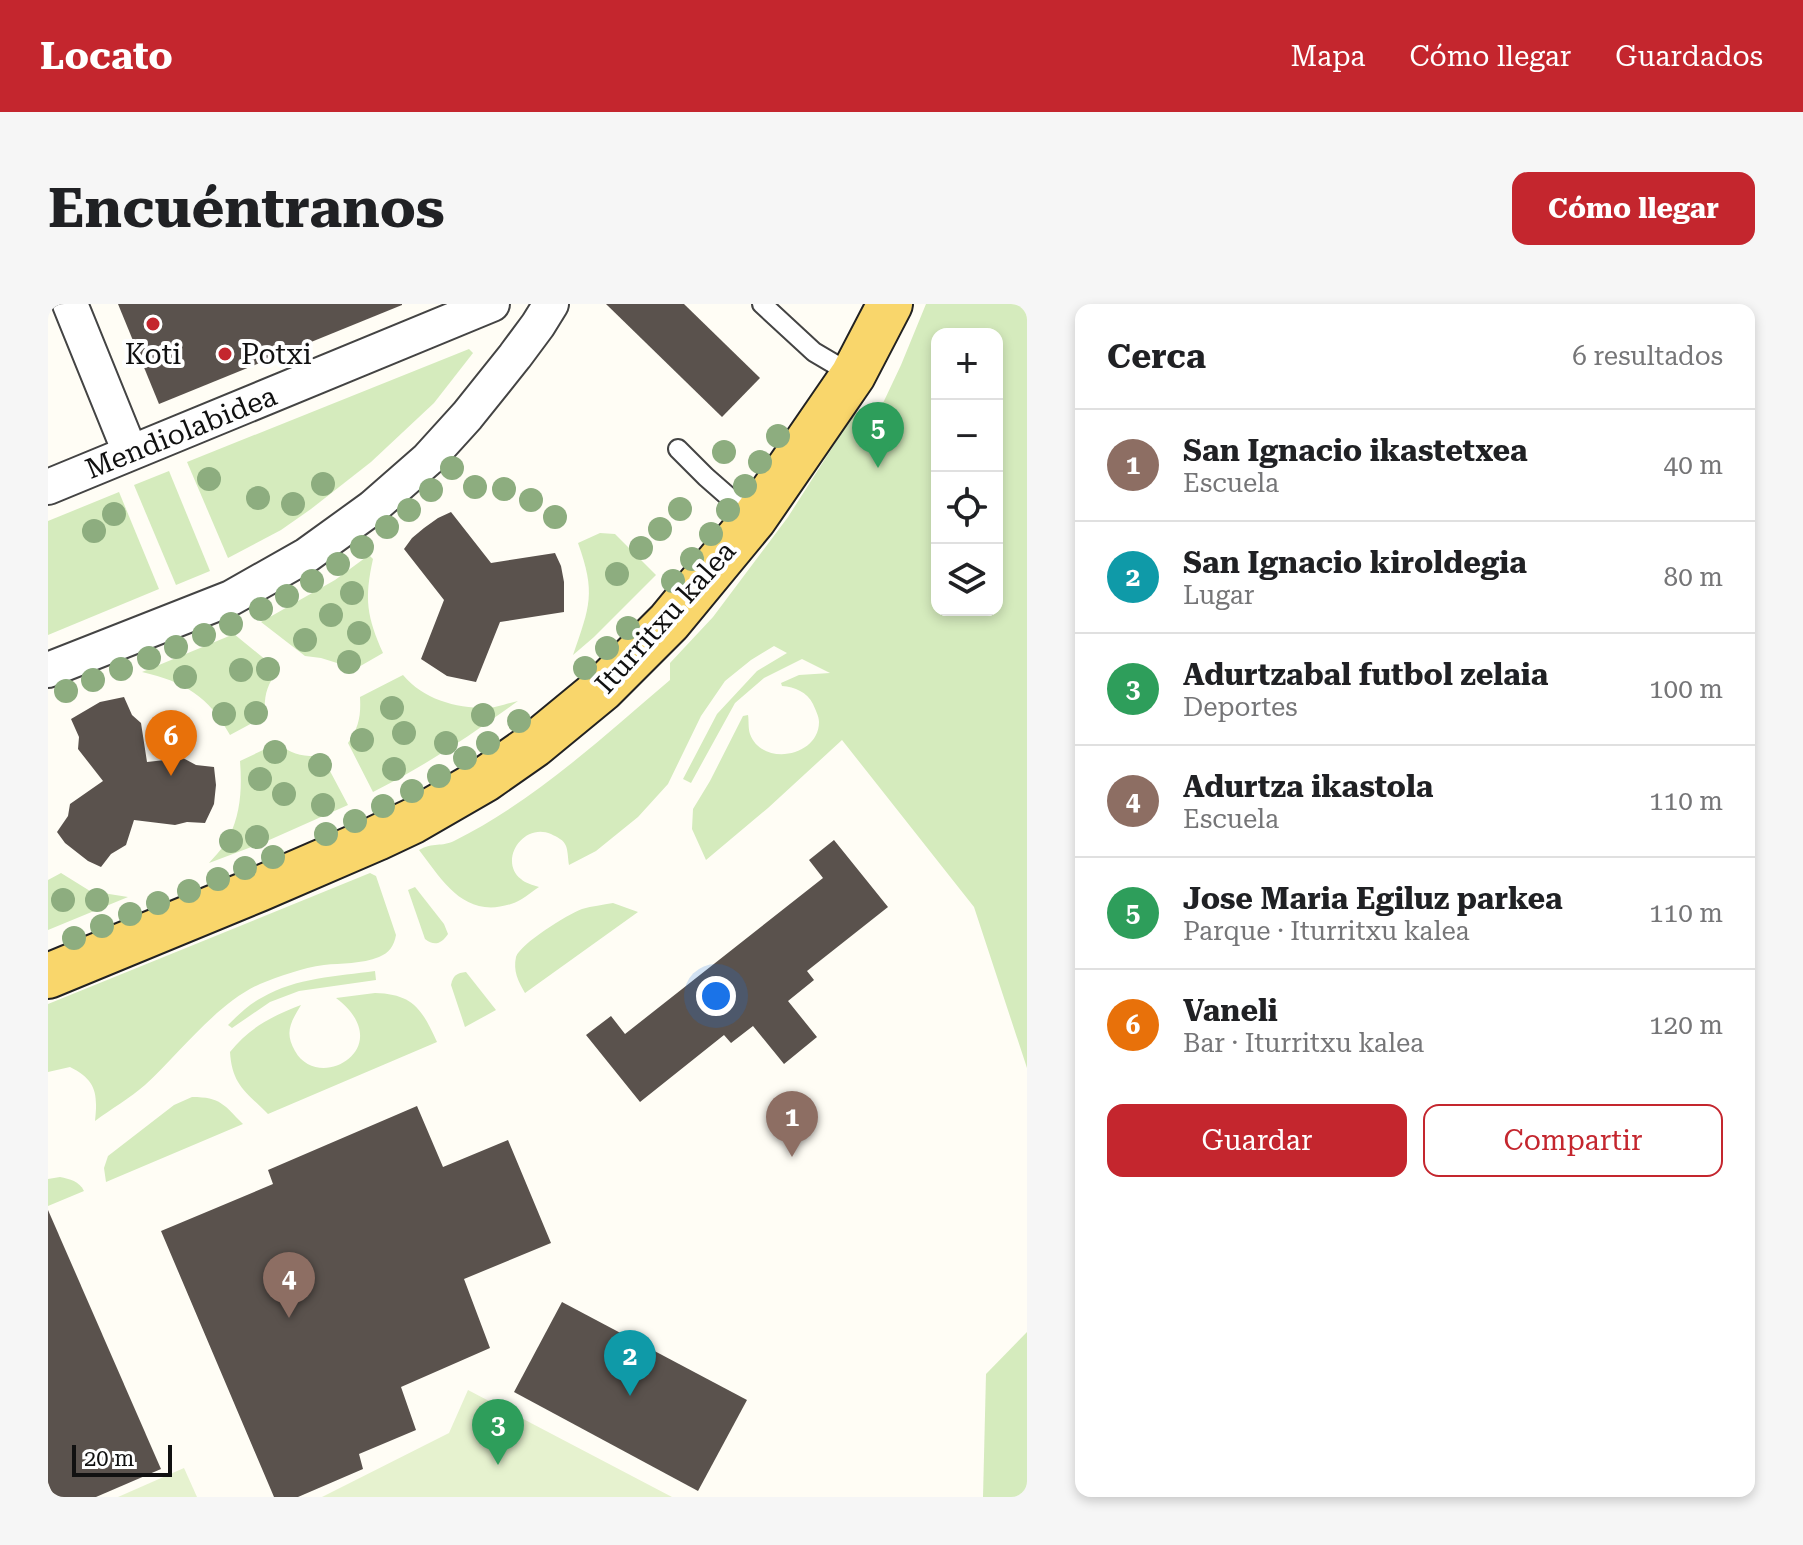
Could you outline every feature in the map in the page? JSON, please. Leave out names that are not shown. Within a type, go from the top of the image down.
[{"type":"main road","name":"Iturritxu kalea","points":[[48,976],[365,844],[413,821],[484,780],[534,745],[602,689],[669,622],[754,519],[853,375],[890,304]]},
{"type":"street","points":[[70,304],[130,452]]},
{"type":"street","name":"Mendiolabidea","points":[[48,487],[492,304]]},
{"type":"street","points":[[48,670],[231,598],[307,555],[372,508],[428,459],[467,416],[523,346],[551,304]]},
{"type":"lane","points":[[762,304],[814,352],[853,375]]},
{"type":"lane","points":[[678,449],[754,519]]},
{"type":"green space","points":[[926,304],[1027,304],[1027,1068],[974,907],[842,740],[706,860],[692,829],[693,809],[743,716],[748,715],[750,734],[756,744],[777,754],[800,750],[817,734],[819,720],[810,700],[800,691],[781,683],[799,675],[830,673],[802,659],[764,678],[735,703],[691,783],[683,779],[717,714],[757,671],[787,653],[774,646],[725,681],[701,716],[668,784],[638,817],[596,851],[569,865],[566,846],[558,838],[541,832],[523,838],[513,854],[512,863],[523,880],[539,887],[522,899],[495,907],[468,902],[446,885],[419,850],[454,841],[512,807],[593,746],[670,680],[670,663],[713,617],[788,517],[855,412],[875,420]]},
{"type":"green space","points":[[469,349],[473,353],[434,403],[371,462],[281,530],[228,558],[187,462]]},
{"type":"green space","points":[[169,471],[210,571],[176,585],[134,485]]},
{"type":"green space","points":[[119,492],[159,589],[48,635],[48,521]]},
{"type":"green space","points":[[600,533],[615,534],[656,575],[573,655],[589,599],[587,575],[578,543]]},
{"type":"green space","points":[[369,555],[373,559],[369,608],[373,629],[383,653],[350,672],[337,663],[305,656],[261,622],[335,580]]},
{"type":"green space","points":[[234,634],[278,670],[267,692],[265,716],[230,735],[213,710],[194,693],[171,681],[142,672]]},
{"type":"green space","points":[[403,675],[420,690],[451,704],[486,708],[518,701],[447,750],[373,792],[348,743],[358,721],[360,697]]},
{"type":"green space","points":[[278,743],[298,754],[322,756],[348,805],[209,863],[227,841],[236,819],[241,790],[240,761]]},
{"type":"green space","points":[[61,873],[90,891],[128,897],[48,930],[48,880]]},
{"type":"green space","points":[[370,873],[376,876],[396,935],[394,943],[383,955],[366,961],[299,970],[244,993],[214,1016],[145,1085],[95,1121],[95,1095],[90,1082],[70,1067],[48,1072],[48,1004]]},
{"type":"green space","points":[[415,887],[444,924],[448,934],[438,943],[425,939],[408,890]]},
{"type":"green space","points":[[613,903],[638,912],[525,993],[516,971],[519,951],[575,912]]},
{"type":"green space","points":[[375,971],[376,980],[299,991],[270,1002],[232,1028],[228,1025],[253,1003],[275,991],[317,979]]},
{"type":"green space","points":[[466,972],[496,1010],[465,1027],[451,985],[456,975]]},
{"type":"green space","points":[[375,993],[399,996],[415,1006],[437,1042],[268,1114],[237,1080],[230,1052],[253,1029],[301,1005],[289,1033],[295,1051],[306,1063],[321,1068],[335,1066],[348,1059],[357,1048],[360,1033],[354,1016],[336,998]]},
{"type":"green space","points":[[192,1097],[221,1103],[243,1124],[106,1182],[104,1168],[108,1156],[174,1105]]},
{"type":"green space","points":[[60,1177],[77,1183],[84,1191],[48,1206],[48,1179]]},
{"type":"green space","points":[[1027,1332],[1027,1497],[983,1497],[986,1374]]},
{"type":"green space","points":[[468,1390],[672,1497],[322,1497],[449,1433]]},
{"type":"green space","points":[[184,1468],[197,1497],[118,1497]]},
{"type":"building","points":[[118,304],[402,304],[402,305],[159,404]]},
{"type":"building","points":[[606,304],[684,304],[760,378],[722,417]]},
{"type":"building","points":[[451,512],[491,563],[555,553],[564,582],[564,612],[500,622],[476,682],[447,676],[421,659],[444,600],[404,549],[424,528]]},
{"type":"building","points":[[124,697],[132,715],[141,723],[147,762],[183,758],[196,765],[214,767],[214,804],[205,823],[175,825],[134,820],[126,845],[111,854],[101,867],[65,843],[57,832],[68,816],[70,804],[103,781],[78,749],[79,737],[71,719],[100,702]]},
{"type":"building","points":[[834,840],[888,907],[807,971],[814,980],[788,1001],[817,1037],[784,1064],[753,1026],[731,1043],[724,1035],[640,1102],[586,1035],[611,1016],[625,1034],[823,878],[809,860]]},
{"type":"building","points":[[417,1106],[443,1167],[508,1140],[551,1243],[464,1279],[490,1348],[401,1387],[416,1430],[359,1454],[363,1469],[298,1497],[274,1497],[161,1231],[273,1184],[268,1170]]},
{"type":"building","points":[[48,1210],[161,1469],[96,1497],[54,1497],[48,1483]]},
{"type":"building","points":[[562,1302],[747,1400],[698,1491],[514,1392]]},
{"type":"place","name":"Koti","points":[[153,324]]},
{"type":"place","name":"Potxi","points":[[225,354]]},
{"type":"place","name":"Jose Maria Egiluz parkea","points":[[878,468]]},
{"type":"place","name":"Vaneli","points":[[171,776]]},
{"type":"place","name":"San Ignacio ikastetxea","points":[[792,1157]]},
{"type":"place","name":"Adurtza ikastola","points":[[289,1318]]},
{"type":"place","name":"San Ignacio kiroldegia","points":[[630,1396]]},
{"type":"place","name":"Adurtzabal futbol zelaia","points":[[498,1465]]}]
